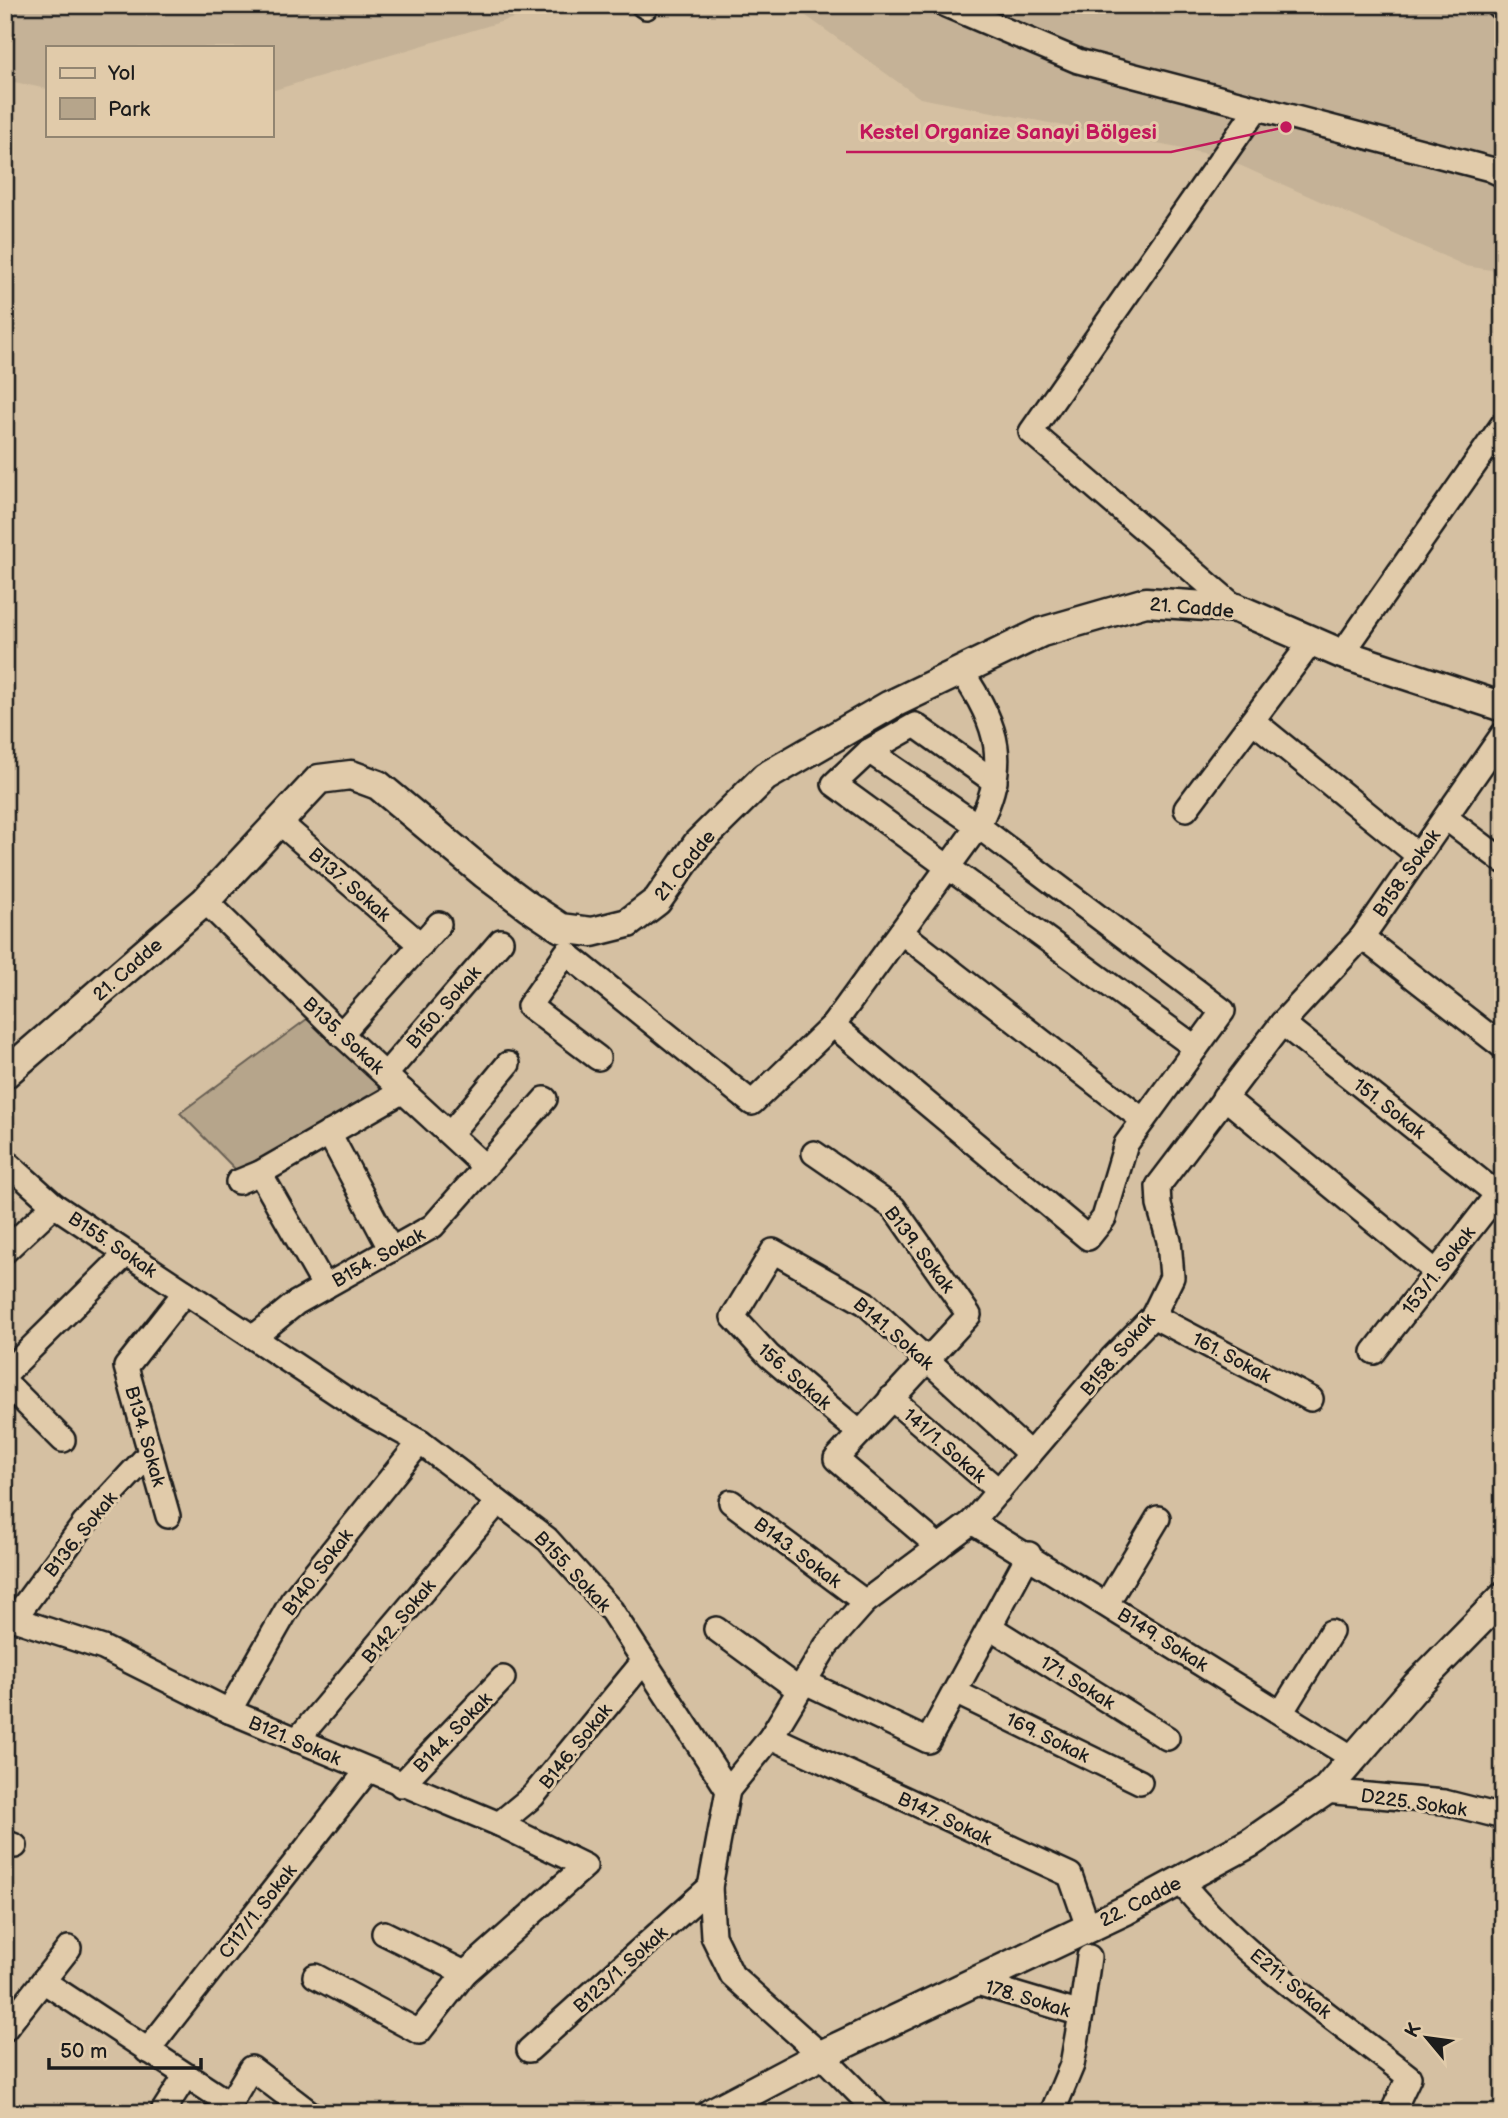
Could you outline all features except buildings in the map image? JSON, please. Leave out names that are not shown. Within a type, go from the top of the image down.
[{"type":"main road","name":"21. Cadde","points":[[5,1074],[205,901],[319,779],[351,775],[378,785],[485,874],[561,928],[592,932],[628,923],[656,901],[698,843],[765,777],[890,705],[1042,632],[1146,601],[1236,608],[1342,654],[1503,708]]},
{"type":"main road","name":"22. Cadde","points":[[711,2113],[821,2055],[1180,1881],[1250,1843],[1325,1791],[1417,1685],[1503,1597]]},
{"type":"street","points":[[946,5],[1078,61],[1490,169],[1503,175]]},
{"type":"street","points":[[1236,608],[1031,432],[1257,108]]},
{"type":"street","points":[[1342,654],[1503,424]]},
{"type":"street","points":[[1186,809],[1312,641]]},
{"type":"street","points":[[598,1058],[529,1006],[566,954],[752,1103],[833,1025],[978,826],[995,782],[996,735],[987,710],[961,671]]},
{"type":"street","points":[[1253,721],[1419,856]]},
{"type":"street","points":[[995,782],[915,725],[869,751],[834,784],[1196,1048]]},
{"type":"street","name":"B158. Sokak","points":[[728,1790],[771,1737],[827,1646],[865,1602],[972,1522],[1112,1358],[1153,1316],[1172,1278],[1169,1241],[1158,1205],[1158,1186],[1282,1023],[1362,937],[1503,734]]},
{"type":"street","points":[[833,1025],[1088,1238],[1104,1218],[1126,1144],[1223,1011],[978,826],[869,751]]},
{"type":"street","points":[[1446,818],[1503,861]]},
{"type":"street","name":"B137. Sokak","points":[[279,822],[421,945]]},
{"type":"street","name":"B135. Sokak","points":[[205,901],[341,1034],[484,1166]]},
{"type":"street","points":[[341,1034],[439,924]]},
{"type":"street","points":[[901,932],[1143,1120]]},
{"type":"street","points":[[1362,937],[1503,1046]]},
{"type":"street","name":"B150. Sokak","points":[[386,1074],[501,941]]},
{"type":"street","name":"151. Sokak","points":[[1282,1023],[1500,1190]]},
{"type":"street","points":[[450,1134],[509,1064]]},
{"type":"street","points":[[238,1182],[260,1173],[403,1091]]},
{"type":"street","points":[[1224,1097],[1436,1272]]},
{"type":"street","name":"B154. Sokak","points":[[254,1338],[296,1303],[433,1226],[545,1099]]},
{"type":"street","points":[[329,1133],[391,1250]]},
{"type":"street","name":"B139. Sokak","points":[[814,1153],[894,1208],[969,1315],[924,1360]]},
{"type":"street","name":"B155. Sokak","points":[[5,1161],[54,1205],[125,1255],[364,1411],[419,1442],[547,1539],[611,1611],[728,1790]]},
{"type":"street","points":[[260,1173],[325,1287]]},
{"type":"street","name":"153/1. Sokak","points":[[1374,1352],[1500,1190]]},
{"type":"street","points":[[5,1251],[54,1205]]},
{"type":"street","name":"B141. Sokak","points":[[733,1317],[773,1251],[865,1303],[924,1360],[1030,1454]]},
{"type":"street","points":[[5,1374],[125,1255]]},
{"type":"street","name":"B134. Sokak","points":[[168,1516],[126,1367],[185,1292]]},
{"type":"street","name":"161. Sokak","points":[[1153,1316],[1311,1399]]},
{"type":"street","name":"156. Sokak","points":[[733,1317],[769,1356],[860,1433]]},
{"type":"street","points":[[924,1360],[836,1459],[939,1547]]},
{"type":"street","points":[[5,1382],[63,1440]]},
{"type":"street","name":"141/1. Sokak","points":[[891,1398],[999,1491]]},
{"type":"street","name":"B140. Sokak","points":[[229,1711],[292,1601],[419,1442]]},
{"type":"street","name":"B136. Sokak","points":[[10,1617],[84,1524],[150,1453]]},
{"type":"street","name":"B142. Sokak","points":[[297,1740],[498,1502]]},
{"type":"street","name":"B143. Sokak","points":[[731,1502],[865,1602]]},
{"type":"street","points":[[1107,1604],[1158,1518]]},
{"type":"street","name":"B149. Sokak","points":[[972,1522],[1029,1554],[1353,1758]]},
{"type":"street","points":[[716,1629],[802,1686],[928,1741],[1029,1554]]},
{"type":"street","name":"B121. Sokak","points":[[10,1617],[103,1647],[229,1711],[499,1824],[584,1866],[465,1973]]},
{"type":"street","name":"171. Sokak","points":[[990,1627],[1167,1738]]},
{"type":"street","points":[[1281,1713],[1331,1632]]},
{"type":"street","name":"B146. Sokak","points":[[499,1824],[533,1796],[645,1661]]},
{"type":"street","name":"B144. Sokak","points":[[401,1785],[503,1678]]},
{"type":"street","name":"169. Sokak","points":[[955,1692],[1140,1782]]},
{"type":"street","name":"B147. Sokak","points":[[771,1737],[1070,1875],[1088,1927]]},
{"type":"street","name":"C117/1. Sokak","points":[[147,2051],[367,1771]]},
{"type":"street","points":[[728,1790],[710,1887],[713,1936],[732,1975],[821,2055],[878,2113]]},
{"type":"street","name":"D225. Sokak","points":[[1325,1791],[1498,1810]]},
{"type":"street","name":"E211. Sokak","points":[[1180,1881],[1202,1909],[1409,2077],[1392,2113]]},
{"type":"street","name":"B123/1. Sokak","points":[[529,2050],[710,1887]]},
{"type":"street","points":[[315,1976],[419,2032],[465,1973],[384,1933]]},
{"type":"street","points":[[5,2029],[69,1948]]},
{"type":"street","name":"178. Sokak","points":[[1052,2113],[1072,2065],[1090,1958]]},
{"type":"street","points":[[43,1981],[227,2108],[251,2068],[310,2113]]},
{"type":"street","name":"178. Sokak","points":[[974,1982],[1081,2014]]},
{"type":"street","points":[[162,2113],[185,2077]]},
{"type":"shaded area","points":[[5,5],[557,5],[273,90],[273,46],[46,46],[46,89],[5,80]]},
{"type":"shaded area","points":[[791,5],[1503,5],[1503,272],[1466,266],[1219,156],[920,98]]},
{"type":"green space","points":[[311,1016],[387,1091],[239,1173],[180,1113]]},
{"type":"place","name":"Kestel Organize Sanayi Bölgesi","points":[[1286,127]]}]
